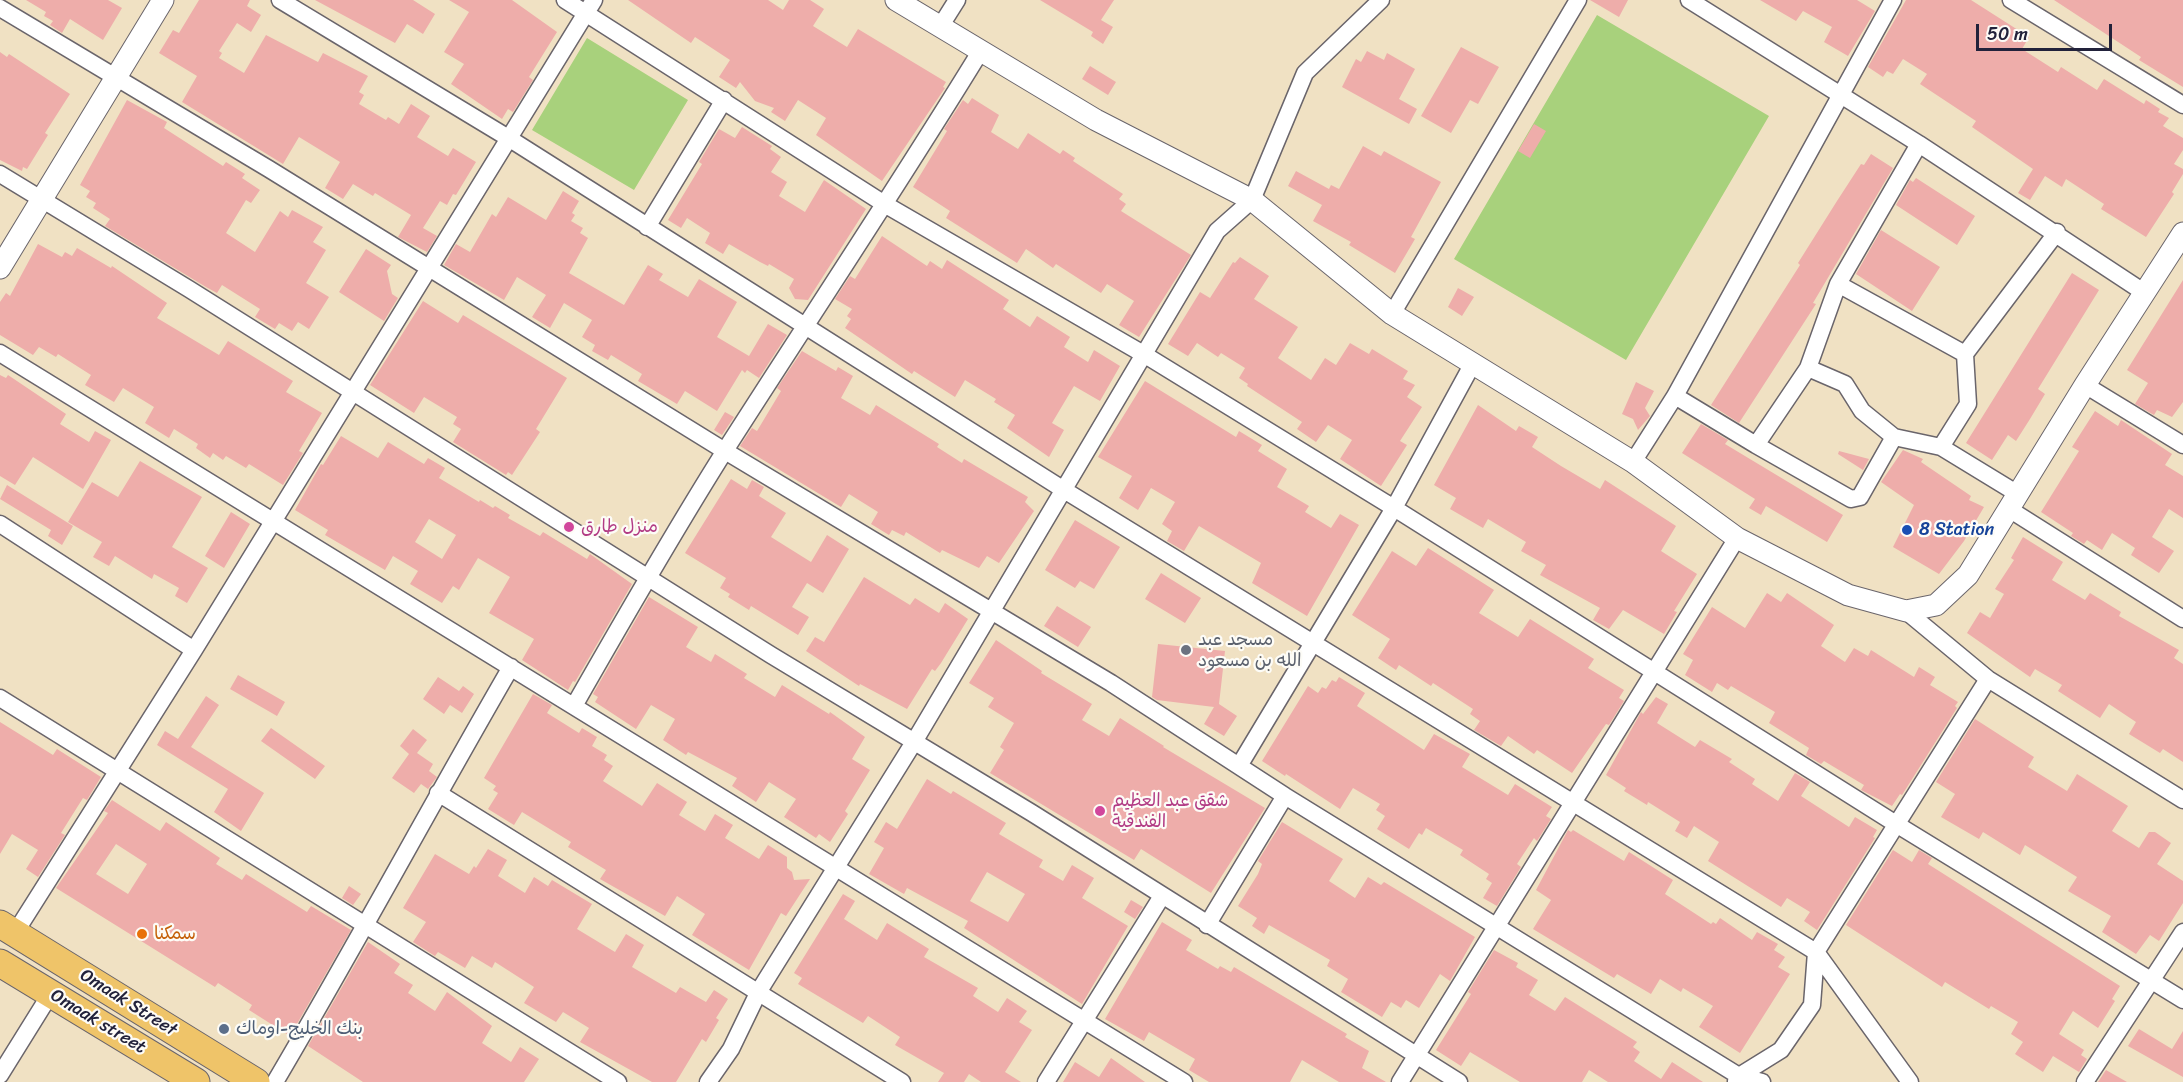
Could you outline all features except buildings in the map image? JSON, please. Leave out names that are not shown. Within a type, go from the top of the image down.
[{"type":"main road","name":"Omaak Street","points":[[7,928],[256,1082]]},
{"type":"main road","name":"Omaak street","points":[[0,963],[196,1082]]},
{"type":"street","points":[[0,268],[163,0]]},
{"type":"street","points":[[280,0],[510,139],[1064,490],[1816,951],[1910,1082]]},
{"type":"street","points":[[565,0],[590,6],[724,100],[886,205],[1144,355],[1394,508],[1896,824],[2183,1000]]},
{"type":"street","points":[[896,0],[1096,120],[1252,200],[1392,314],[1633,462],[1737,538],[1848,595],[1906,611],[1988,679],[2183,800]]},
{"type":"street","points":[[940,27],[957,0]]},
{"type":"street","points":[[708,1082],[731,1049],[759,991],[914,742],[990,610],[1064,490],[1217,231],[1252,200],[1305,73],[1381,0]]},
{"type":"street","points":[[1392,314],[1578,0]]},
{"type":"street","points":[[1689,0],[2057,232],[2145,293]]},
{"type":"street","points":[[1633,462],[1675,396],[1893,0]]},
{"type":"street","points":[[2011,0],[2183,105]]},
{"type":"street","points":[[7,928],[118,772],[590,6]]},
{"type":"street","points":[[0,8],[430,267],[725,451],[1111,683],[1285,796],[1737,1079],[1762,1082]]},
{"type":"street","points":[[574,706],[648,576],[725,451],[886,205],[980,52]]},
{"type":"street","points":[[647,227],[724,100]]},
{"type":"street","points":[[1756,445],[1808,368],[1838,284],[1919,144]]},
{"type":"street","points":[[0,174],[189,289],[350,393],[1032,813],[1459,1082]]},
{"type":"street","points":[[1941,447],[1968,404],[1965,354],[2057,232]]},
{"type":"street","points":[[1906,611],[1936,605],[1957,588],[1968,575],[2085,385],[2183,233]]},
{"type":"street","points":[[1838,284],[1965,354]]},
{"type":"street","points":[[0,353],[1184,1082]]},
{"type":"street","points":[[1239,766],[1394,508],[1472,364]]},
{"type":"street","points":[[1808,368],[1845,384],[1862,411],[1894,437],[1941,447],[2014,502],[2183,619]]},
{"type":"street","points":[[2085,385],[2183,445]]},
{"type":"street","points":[[1675,396],[1851,499],[1860,497],[1894,437]]},
{"type":"street","points":[[0,524],[194,650]]},
{"type":"street","points":[[1400,1082],[1737,538]]},
{"type":"street","points":[[275,1082],[367,926],[438,793],[511,667]]},
{"type":"street","points":[[1737,1079],[1781,1050],[1812,1005],[1816,951],[1988,679]]},
{"type":"street","points":[[0,698],[618,1082]]},
{"type":"street","points":[[438,793],[902,1082]]},
{"type":"street","points":[[1207,924],[1285,796]]},
{"type":"street","points":[[1046,1082],[1162,896]]},
{"type":"street","points":[[2085,1082],[2183,932]]},
{"type":"street","points":[[0,1075],[51,993]]},
{"type":"green space","points":[[1597,15],[1769,116],[1626,360],[1454,259]]},
{"type":"green space","points":[[587,38],[688,100],[634,190],[532,130]]},
{"type":"place","name":"منزل طارق","points":[[569,527]]},
{"type":"place","name":"8 Station","points":[[1907,530]]},
{"type":"place","name":"مسجد عبد الله بن مسعود","points":[[1186,650]]},
{"type":"place","name":"شقق عبد العظيم الفندقية","points":[[1100,811]]},
{"type":"place","name":"سمكنا","points":[[142,934]]},
{"type":"place","name":"بنك الخليج-اوماك","points":[[224,1029]]}]
